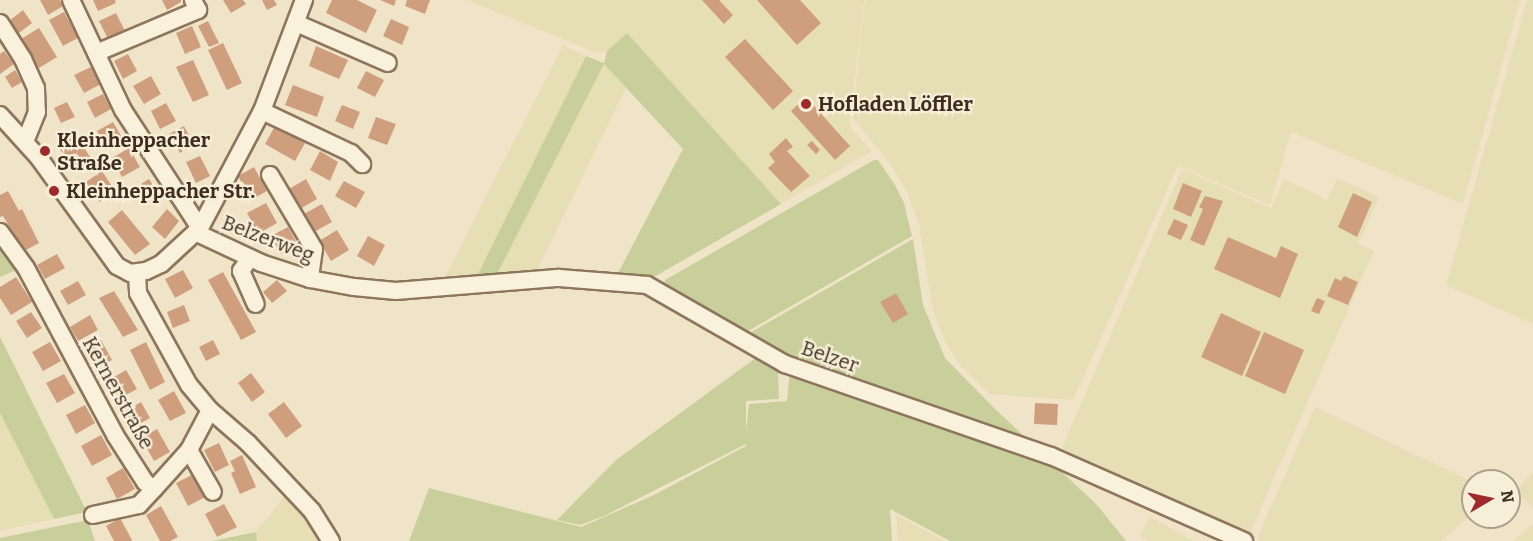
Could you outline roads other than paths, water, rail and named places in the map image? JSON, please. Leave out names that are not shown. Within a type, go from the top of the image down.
[{"type":"street","points":[[71,0],[123,110],[199,230]]},
{"type":"street","points":[[96,53],[198,10],[193,0]]},
{"type":"street","points":[[296,23],[297,0]]},
{"type":"street","points":[[0,115],[25,141],[71,200],[117,266],[130,273],[137,273],[162,264],[199,230],[262,111],[304,0]]},
{"type":"street","points":[[0,23],[23,59],[36,88],[37,112],[25,141]]},
{"type":"street","points":[[296,23],[388,63]]},
{"type":"street","points":[[262,111],[351,153],[362,164]]},
{"type":"street","points":[[270,175],[314,249],[310,279]]},
{"type":"street","name":"Belzerweg","points":[[199,230],[250,258],[310,279],[396,291]]},
{"type":"street","name":"Kernerstraße","points":[[0,232],[26,268],[115,435],[145,482],[154,489],[189,450],[210,410]]},
{"type":"street","points":[[250,258],[240,271],[256,304]]},
{"type":"street","points":[[137,273],[138,293],[189,385],[210,410],[248,443],[312,511],[331,541]]},
{"type":"street","name":"Belzer","points":[[396,291],[559,278],[647,285],[785,364],[1051,456],[1244,541]]},
{"type":"street","points":[[189,450],[213,492]]},
{"type":"street","points":[[93,515],[139,505],[154,489]]},
{"type":"place","name":"Hofladen Löffler","points":[[806,104]]},
{"type":"place","name":"Kleinheppacher Straße","points":[[45,151]]},
{"type":"place","name":"Kleinheppacher Str.","points":[[54,191]]}]
